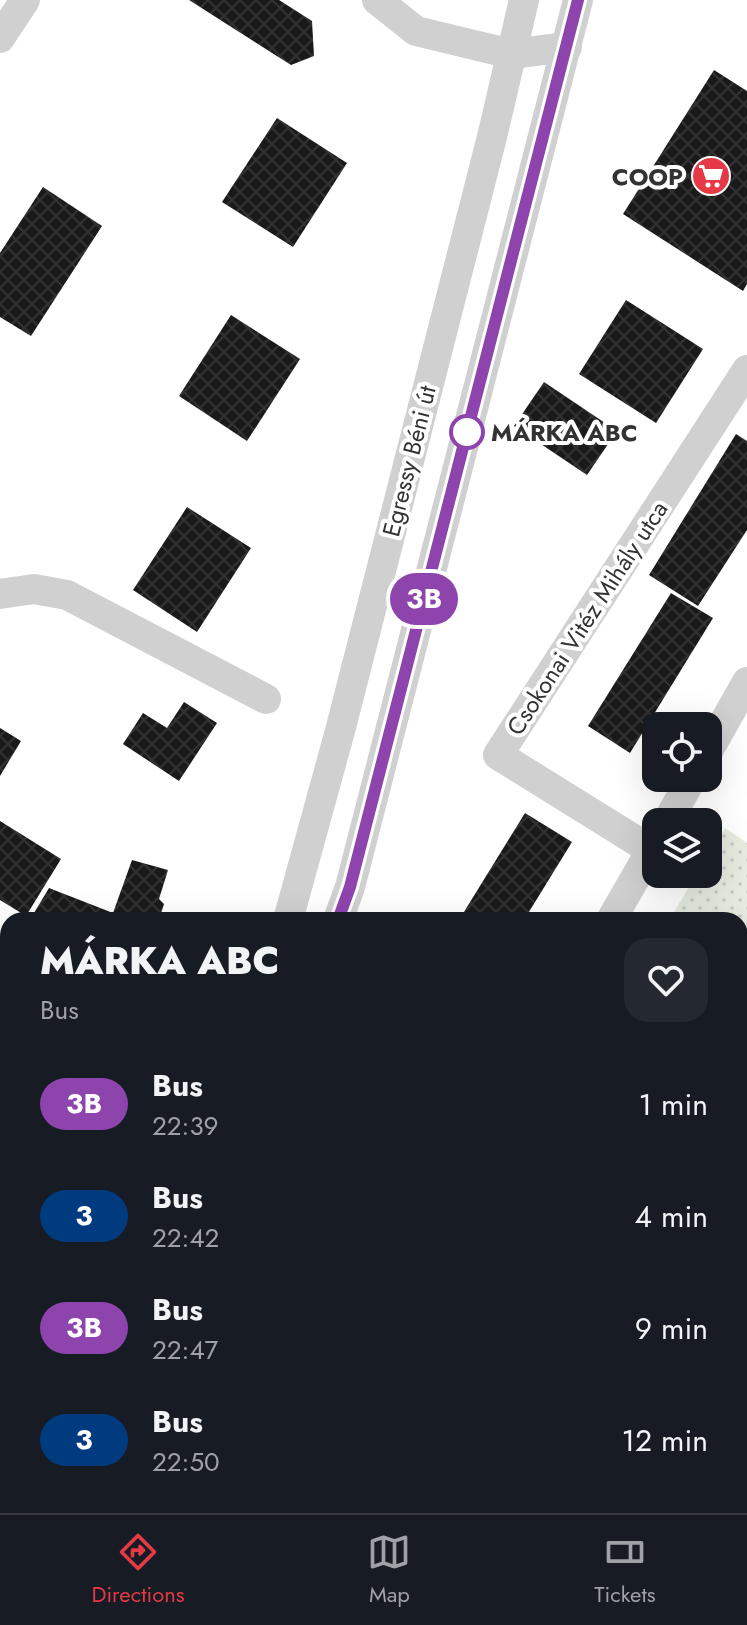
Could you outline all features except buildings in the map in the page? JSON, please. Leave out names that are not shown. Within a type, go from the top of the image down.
[{"type":"street","points":[[0,38],[25,0]]},
{"type":"street","points":[[377,0],[416,31],[511,54],[567,47]]},
{"type":"street","name":"Egressy Béni út","points":[[290,912],[344,716],[524,0]]},
{"type":"street","name":"Egressy Béni út","points":[[341,912],[350,887],[578,0]]},
{"type":"street","name":"Csokonai Vitéz Mihály utca","points":[[642,839],[498,755],[747,370]]},
{"type":"street","points":[[0,594],[34,589],[67,595],[266,699]]},
{"type":"street","points":[[722,726],[747,682]]},
{"type":"street","name":"Csokonai Vitéz Mihály utca","points":[[616,912],[642,867]]},
{"type":"shaded area","points":[[725,828],[747,843],[747,912],[674,912],[688,888],[722,888],[722,833]]},
{"type":"bus line","name":"3B","points":[[341,912],[350,887],[578,0]]},
{"type":"place","name":"COOP","points":[[711,176]]},
{"type":"place","name":"MÁRKA ABC","points":[[467,432]]}]
